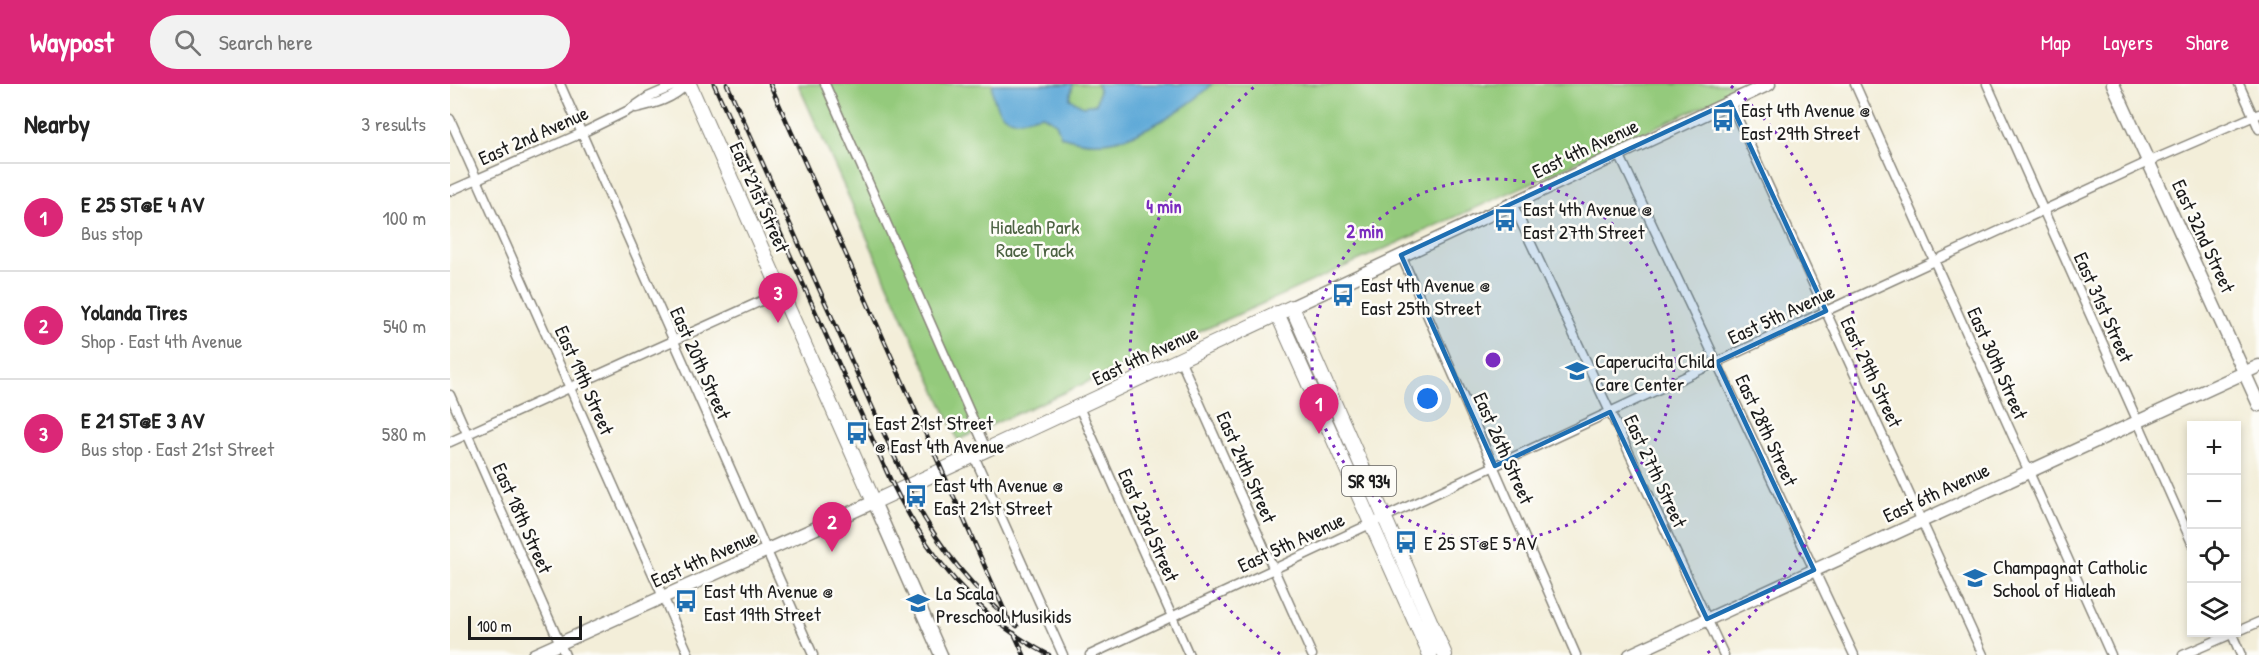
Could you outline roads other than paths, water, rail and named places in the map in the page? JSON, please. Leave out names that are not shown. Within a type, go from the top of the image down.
[{"type":"main road","name":"East 21st Street","points":[[688,84],[941,655]]},
{"type":"main road","name":"East 4th Avenue","points":[[534,655],[562,649],[664,597],[981,453],[1769,84]]},
{"type":"main road","name":"East 32nd Street","points":[[2113,84],[2259,405]]},
{"type":"main road","name":"SR 934","points":[[1292,307],[1445,655]]},
{"type":"main road","name":"SR 934","points":[[1277,314],[1430,655]]},
{"type":"main road","name":"East 6th Avenue","points":[[1630,655],[2259,366]]},
{"type":"street","name":"East 20th Street","points":[[560,84],[813,655]]},
{"type":"street","name":"East 2nd Avenue","points":[[450,191],[582,133],[629,110],[666,86],[678,84]]},
{"type":"street","name":"East 2nd Avenue","points":[[629,110],[680,93],[688,84]]},
{"type":"street","points":[[825,84],[981,453],[1063,655]]},
{"type":"street","name":"East 30th Street","points":[[1855,84],[2112,655]]},
{"type":"street","name":"East 31st Street","points":[[1987,84],[2187,532]]},
{"type":"street","points":[[2239,84],[2256,115],[2259,129]]},
{"type":"street","name":"East 29th Street","points":[[1730,102],[1983,655]]},
{"type":"street","name":"East 5th Avenue","points":[[1090,655],[1826,311],[2148,162],[2256,115]]},
{"type":"street","name":"East 19th Street","points":[[450,119],[689,655]]},
{"type":"street","name":"East 28th Street","points":[[1619,154],[1854,655]]},
{"type":"street","name":"East 27th Street","points":[[1512,203],[1724,655]]},
{"type":"street","name":"East 26th Street","points":[[1401,255],[1576,655]]},
{"type":"street","points":[[450,442],[781,292]]},
{"type":"street","name":"East 24th Street","points":[[1180,359],[1312,655]]},
{"type":"street","name":"East 18th Street","points":[[450,395],[562,649]]},
{"type":"street","name":"East 23rd Street","points":[[1079,407],[1189,655]]},
{"type":"street","points":[[2241,630],[2259,622]]},
{"type":"street","points":[[2183,655],[2225,637]]},
{"type":"street","points":[[2233,637],[2241,655]]},
{"type":"water","points":[[993,84],[1073,84],[1070,99],[1083,106],[1096,104],[1099,90],[1097,84],[1212,84],[1181,109],[1140,132],[1116,140],[1095,142],[1061,136],[1056,123],[1043,115],[1017,120],[1007,118],[997,107]]},
{"type":"railway","points":[[714,84],[904,506],[937,557],[976,602],[1022,640],[1049,655]]},
{"type":"railway","points":[[727,84],[914,500],[935,536],[959,568],[986,598],[1017,626]]},
{"type":"railway","points":[[770,84],[1006,614]]},
{"type":"railway","points":[[1014,633],[1024,655]]},
{"type":"place","name":"East 4th Avenue @ East 29th Street","points":[[1723,120]]},
{"type":"place","name":"East 4th Avenue @ East 27th Street","points":[[1505,220]]},
{"type":"place","name":"East 4th Avenue @ East 25th Street","points":[[1343,295]]},
{"type":"place","name":"E 21 ST@E 3 AV","points":[[778,323]]},
{"type":"place","name":"Caperucita Child Care Center","points":[[1577,371]]},
{"type":"place","name":"East 21st Street @ East 4th Avenue","points":[[857,433]]},
{"type":"place","name":"E 25 ST@E 4 AV","points":[[1319,434]]},
{"type":"place","name":"East 4th Avenue @ East 21st Street","points":[[916,496]]},
{"type":"place","name":"E 25 ST@E 5 AV","points":[[1406,542]]},
{"type":"place","name":"Yolanda Tires","points":[[832,552]]},
{"type":"place","name":"Champagnat Catholic School of Hialeah","points":[[1975,578]]},
{"type":"place","name":"East 4th Avenue @ East 19th Street","points":[[686,601]]},
{"type":"place","name":"La Scala Preschool Musikids","points":[[918,603]]},
{"type":"park label","name":"Hialeah Park Race Track","points":[[1035,238]]}]
